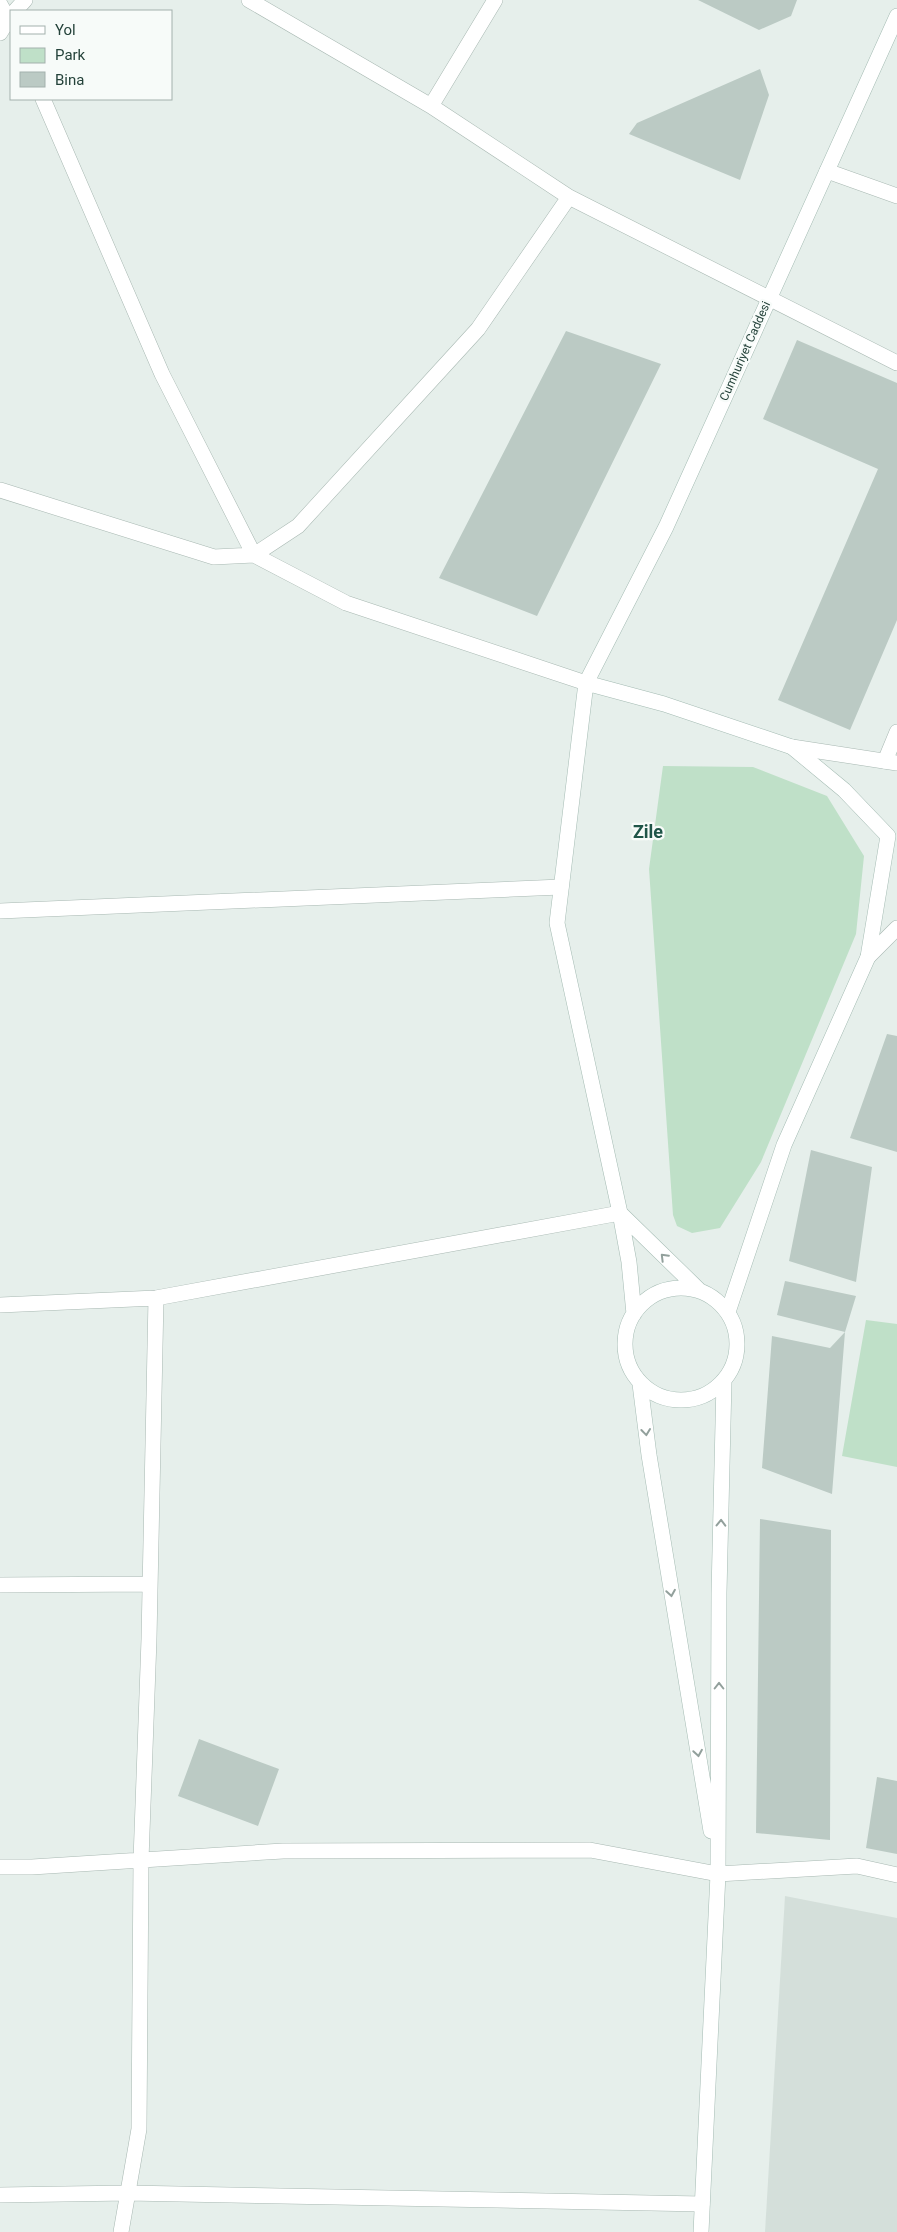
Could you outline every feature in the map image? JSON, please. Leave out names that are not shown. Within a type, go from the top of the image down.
[{"type":"street","points":[[17,10],[25,0]]},
{"type":"street","points":[[249,0],[430,106],[569,197],[897,362]]},
{"type":"street","points":[[430,106],[495,0]]},
{"type":"street","points":[[0,4],[10,16]]},
{"type":"street","name":"Cumhuriyet Caddesi","points":[[586,683],[666,527],[897,16]]},
{"type":"street","points":[[0,33],[10,18]]},
{"type":"street","points":[[43,100],[162,374],[254,555]]},
{"type":"street","points":[[827,171],[897,196]]},
{"type":"street","points":[[254,555],[298,526],[478,329],[569,197]]},
{"type":"street","points":[[0,490],[214,557],[254,555],[346,603],[586,683],[664,704],[792,747],[891,762],[897,732]]},
{"type":"street","points":[[586,683],[556,923],[620,1213],[629,1262],[634,1314]]},
{"type":"street","points":[[728,1312],[784,1145],[868,957],[888,836],[844,790],[792,747]]},
{"type":"street","points":[[0,911],[561,887]]},
{"type":"street","points":[[868,957],[897,928]]},
{"type":"street","points":[[620,1213],[699,1290],[715,1299],[728,1312],[736,1329],[738,1347],[734,1366],[724,1381],[710,1393],[692,1400],[673,1400],[655,1395],[640,1384],[630,1368],[625,1350],[626,1332],[634,1314],[646,1300],[662,1291],[680,1288],[699,1290]]},
{"type":"street","points":[[0,1305],[156,1298],[620,1213]]},
{"type":"street","points":[[121,2232],[139,2129],[141,1860],[150,1584],[156,1298]]},
{"type":"street","points":[[701,2232],[718,1874],[719,1593],[724,1381]]},
{"type":"street","points":[[640,1384],[649,1455],[718,1874]]},
{"type":"street","points":[[0,1585],[150,1584]]},
{"type":"street","points":[[0,1867],[32,1867],[283,1851],[590,1850],[718,1874],[857,1866],[897,1875]]},
{"type":"street","points":[[0,2195],[128,2193],[702,2204]]},
{"type":"shaded area","points":[[785,1896],[897,1918],[897,2232],[765,2232]]},
{"type":"green space","points":[[663,766],[753,767],[827,796],[864,856],[856,934],[761,1162],[720,1228],[692,1233],[677,1226],[673,1215],[649,869]]},
{"type":"green space","points":[[866,1320],[897,1324],[897,1467],[842,1456]]},
{"type":"building","points":[[698,0],[797,0],[791,16],[759,30]]},
{"type":"building","points":[[760,69],[769,95],[740,180],[629,134],[637,123]]},
{"type":"building","points":[[566,331],[661,364],[537,616],[439,578]]},
{"type":"building","points":[[797,340],[897,383],[897,620],[850,730],[778,700],[878,469],[763,419]]},
{"type":"building","points":[[887,1034],[897,1036],[897,1152],[850,1138]]},
{"type":"building","points":[[811,1150],[872,1167],[856,1282],[789,1261]]},
{"type":"building","points":[[785,1281],[856,1296],[845,1332],[777,1315]]},
{"type":"building","points":[[845,1332],[832,1494],[762,1468],[772,1336],[830,1348]]},
{"type":"building","points":[[760,1519],[831,1530],[830,1840],[756,1833]]},
{"type":"building","points":[[199,1739],[279,1769],[258,1826],[178,1796]]},
{"type":"building","points":[[877,1777],[897,1781],[897,1854],[866,1848]]},
{"type":"district","name":"Zile","points":[[648,832]]}]
